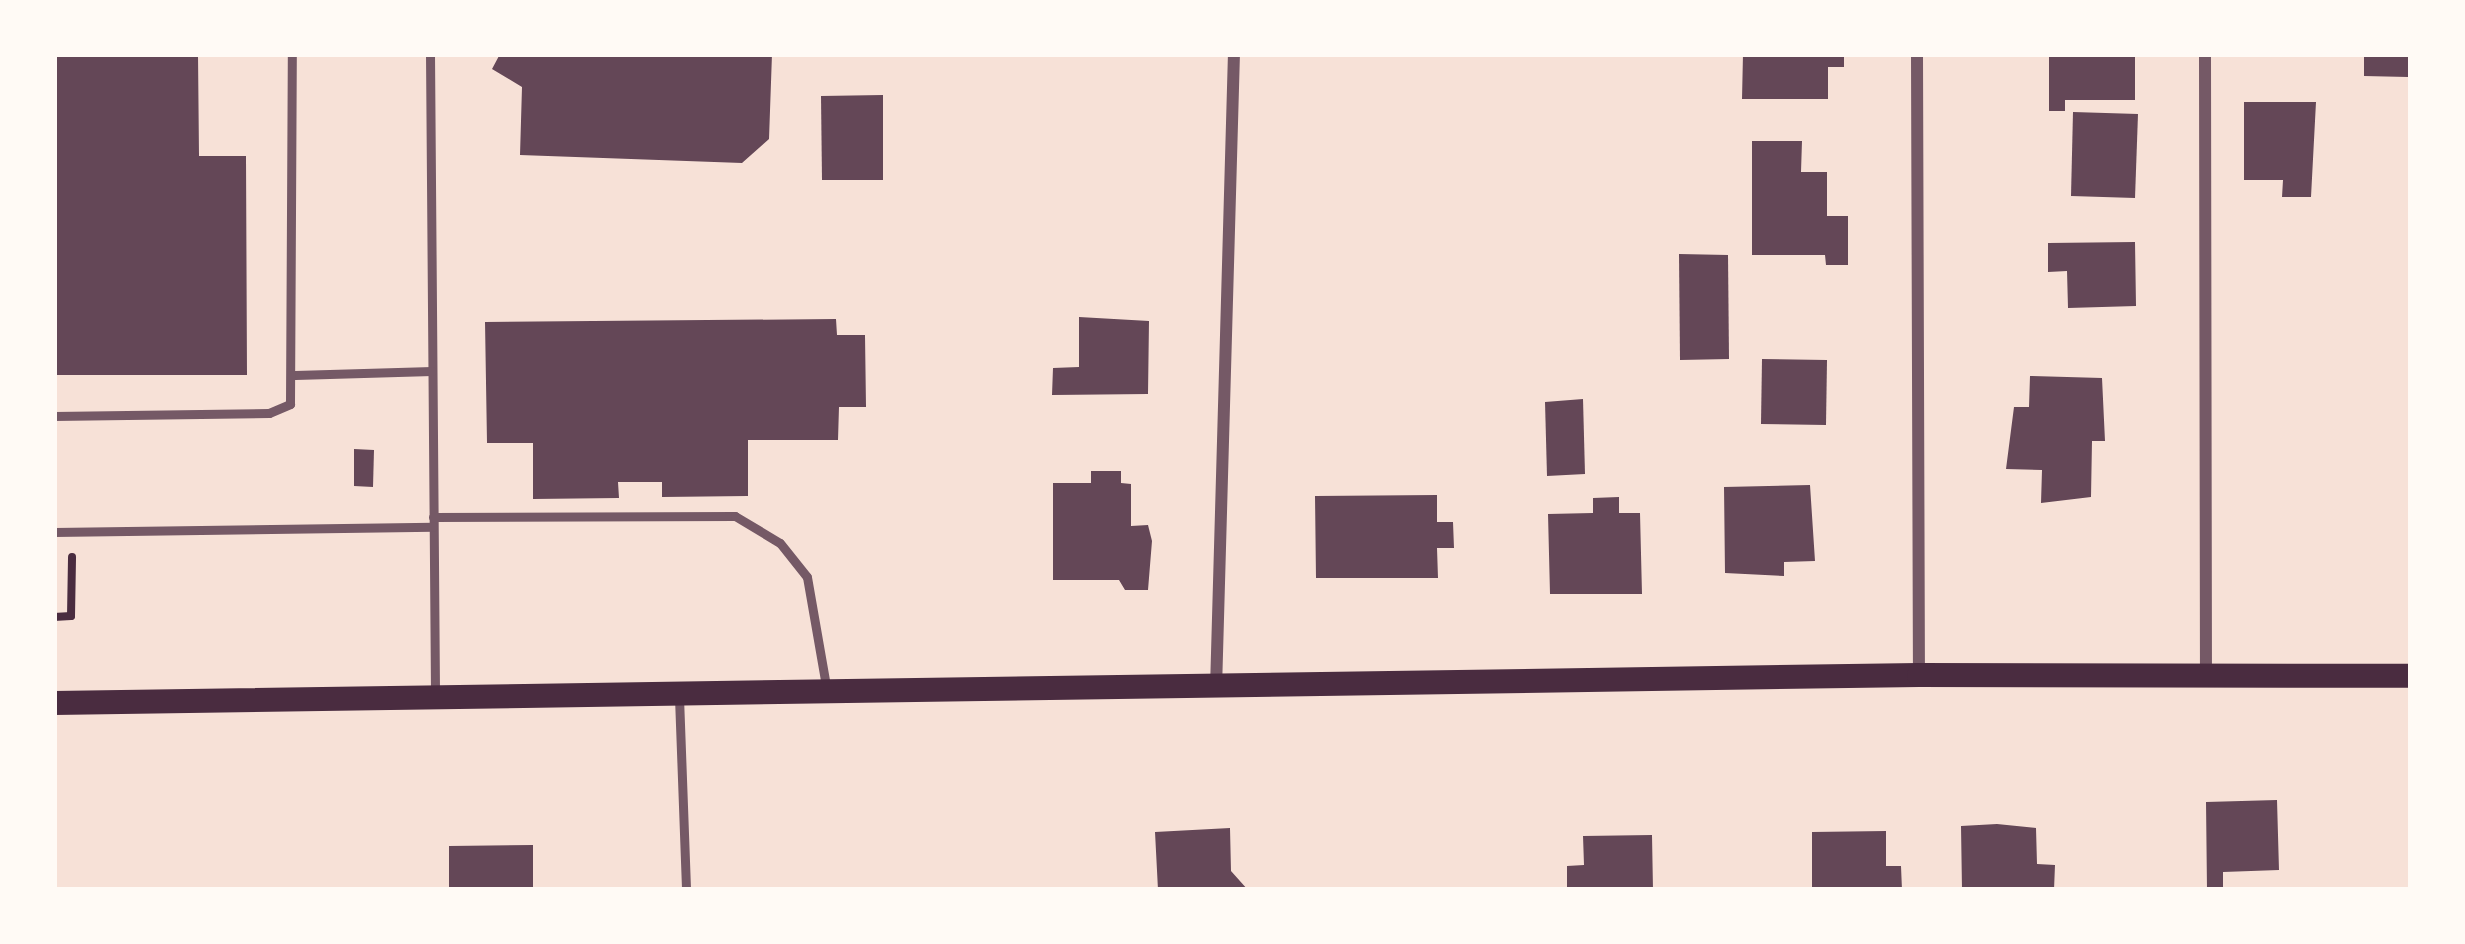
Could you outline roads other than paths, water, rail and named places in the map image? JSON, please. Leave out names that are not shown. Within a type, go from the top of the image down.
[{"type":"main road","points":[[54,703],[1216,690],[1919,675],[2411,676]]},
{"type":"street","points":[[1216,690],[1234,54]]},
{"type":"street","points":[[1918,54],[1919,675]]},
{"type":"street","points":[[2205,54],[2206,675]]},
{"type":"lane","points":[[54,416],[269,413],[290,404],[295,375],[292,54]]},
{"type":"lane","points":[[430,54],[435,700]]},
{"type":"lane","points":[[295,375],[432,371]]},
{"type":"lane","points":[[54,532],[717,512],[762,528],[807,578],[826,695]]},
{"type":"lane","points":[[679,697],[686,890]]}]
